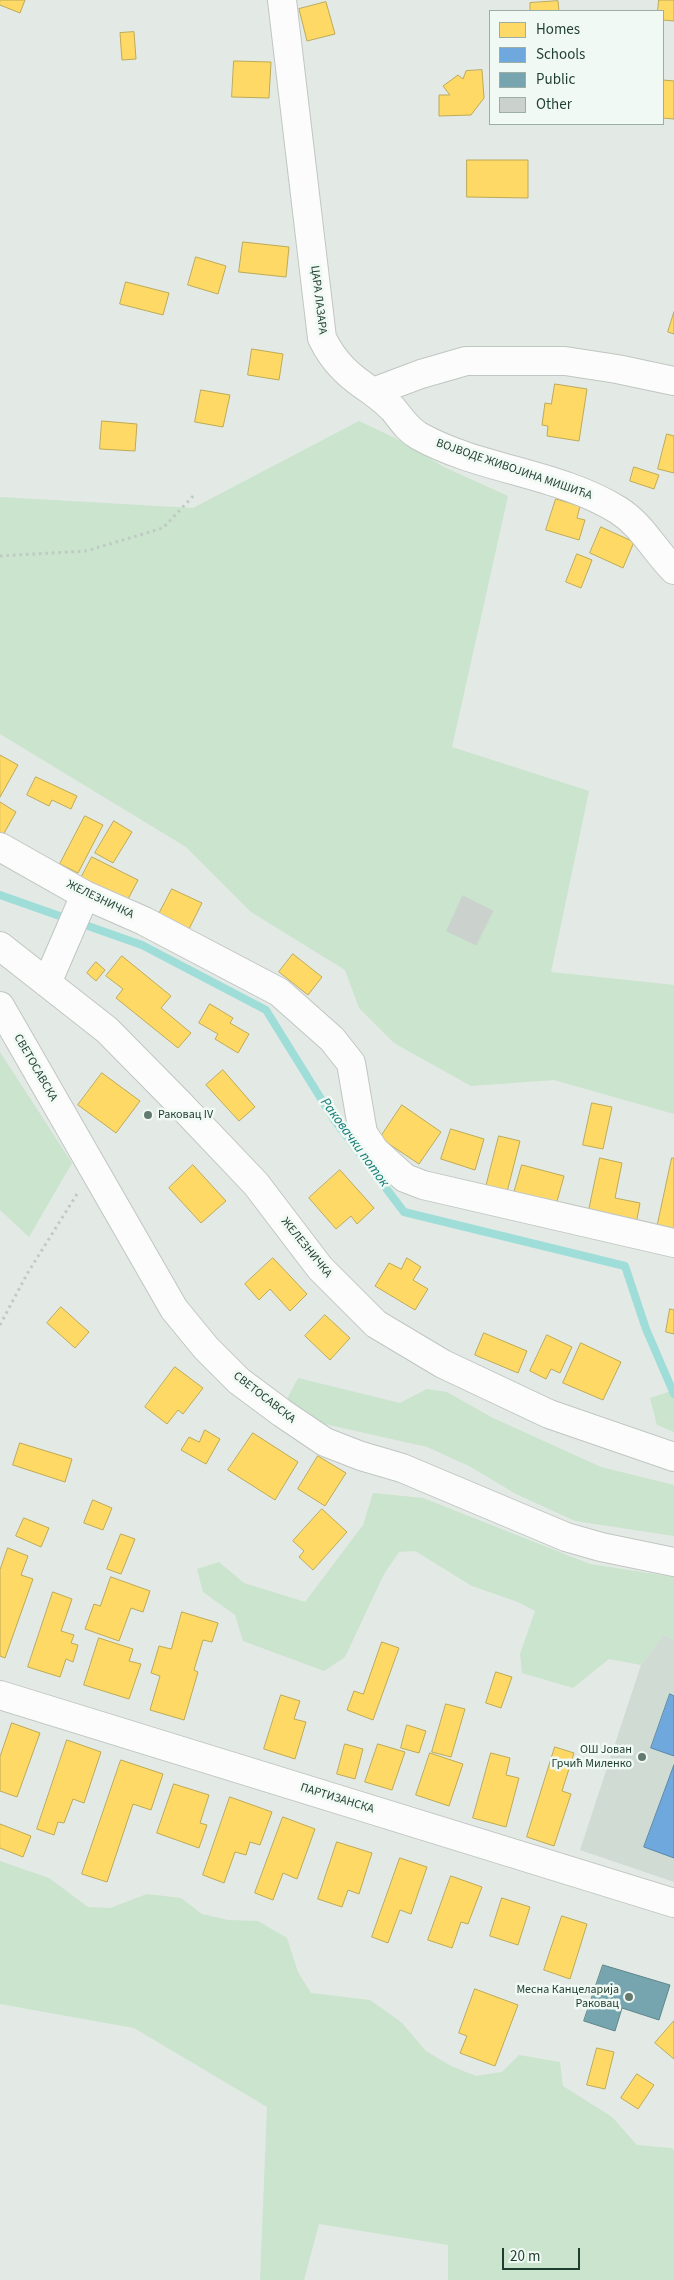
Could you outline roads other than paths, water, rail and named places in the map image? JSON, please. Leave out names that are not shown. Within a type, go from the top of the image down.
[{"type":"street","name":"ЦАРА ЛАЗАРА","points":[[282,0],[322,338],[336,363],[354,380],[373,392]]},
{"type":"street","points":[[373,392],[421,374],[466,361],[565,361],[617,369],[674,381]]},
{"type":"street","name":"ВОЈВОДЕ ЖИВОЈИНА МИШИЋА","points":[[373,392],[392,409],[404,426],[420,436],[466,456],[594,496],[639,526],[674,570]]},
{"type":"street","name":"ЖЕЛЕЗНИЧКА","points":[[0,847],[85,895],[144,921],[279,992],[319,1027],[342,1050],[351,1063],[363,1132],[375,1152],[405,1178],[423,1185],[674,1243]]},
{"type":"street","points":[[47,983],[85,895]]},
{"type":"street","name":"ЖЕЛЕЗНИЧКА","points":[[0,946],[107,1030],[256,1184],[320,1268],[376,1324],[443,1364],[549,1414],[674,1457]]},
{"type":"street","name":"СВЕТОСАВСКА","points":[[0,1006],[174,1309],[206,1348],[239,1381],[282,1414],[324,1442],[402,1468],[566,1537],[601,1547],[674,1562]]},
{"type":"street","name":"ПАРТИЗАНСКА","points":[[0,1695],[674,1903]]},
{"type":"waterway","name":"Раковачки поток","points":[[0,895],[142,945],[266,1010],[333,1118],[404,1212],[625,1266],[646,1329],[674,1394]]},
{"type":"place","name":"Раковац IV","points":[[148,1115]]},
{"type":"place","name":"ОШ Јован Грчић Миленко","points":[[642,1757]]},
{"type":"place","name":"Месна Канцеларија Раковац","points":[[629,1997]]}]
